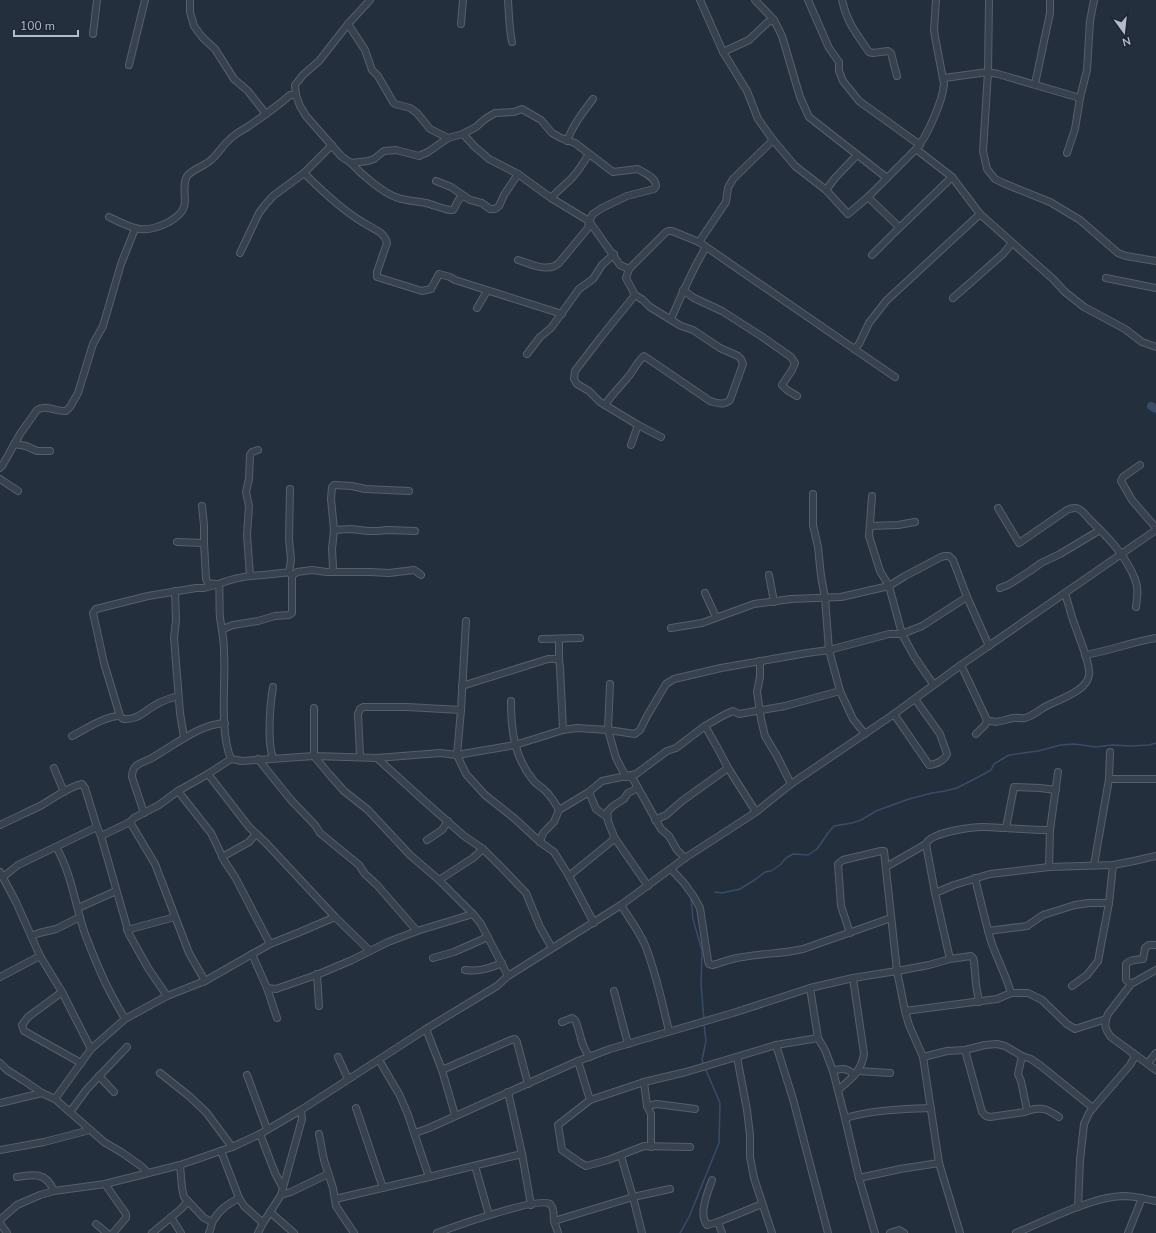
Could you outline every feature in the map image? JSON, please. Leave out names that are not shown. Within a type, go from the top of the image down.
[{"type":"street","points":[[93,34],[97,0]]},
{"type":"street","points":[[129,65],[145,0]]},
{"type":"street","points":[[190,0],[190,12],[194,26],[202,37],[215,49],[234,79],[248,91],[266,114]]},
{"type":"street","points":[[370,0],[348,24],[319,61],[309,68],[299,79],[295,86],[296,95],[300,106],[306,116],[341,156],[389,194],[398,198],[427,203],[450,210],[453,210],[457,201],[464,196]]},
{"type":"street","points":[[461,24],[463,0]]},
{"type":"street","points":[[508,0],[510,16],[509,25],[512,42]]},
{"type":"street","points":[[700,0],[723,52],[747,91],[758,119],[773,140],[795,166],[826,190],[848,214],[868,197],[918,147],[932,120],[944,91],[944,78],[934,30],[936,0]]},
{"type":"street","points":[[755,0],[774,20],[782,36],[800,97],[809,117],[887,178]]},
{"type":"street","points":[[808,0],[829,48],[839,62],[843,81],[851,93],[859,101],[918,147],[952,177],[980,214],[1053,279],[1065,292],[1084,306],[1125,329],[1142,342],[1156,346]]},
{"type":"street","points":[[842,0],[850,24],[869,52],[874,53],[890,51],[897,76]]},
{"type":"street","points":[[989,0],[988,72],[983,151],[986,165],[991,174],[1003,183],[1050,202],[1080,220],[1118,253],[1126,256],[1156,261]]},
{"type":"street","points":[[1035,84],[1050,13],[1050,0]]},
{"type":"street","points":[[1067,153],[1075,129],[1080,98],[1087,70],[1090,21],[1094,0]]},
{"type":"street","points":[[723,52],[749,40],[768,22],[774,20]]},
{"type":"street","points":[[348,24],[365,50],[372,70],[378,76],[393,102],[395,104],[410,108],[417,113],[430,129],[448,138]]},
{"type":"street","points":[[944,78],[988,72],[1035,84],[1080,98]]},
{"type":"street","points":[[109,217],[135,229],[144,230],[156,228],[171,221],[182,212],[185,206],[185,180],[188,175],[213,159],[221,148],[238,133],[278,106],[290,94],[296,95]]},
{"type":"street","points":[[568,140],[570,132],[582,112],[593,99]]},
{"type":"street","points":[[351,163],[368,161],[384,151],[396,150],[419,156],[428,152],[448,138],[463,134],[476,128],[485,119],[495,113],[514,112],[522,109],[541,120],[552,133],[575,143],[613,172],[638,169],[654,179],[656,186],[651,190],[627,196],[593,214],[589,221],[588,228],[555,267],[543,267],[518,260]]},
{"type":"street","points":[[463,134],[489,159],[518,174],[551,198],[589,221],[614,254],[620,265],[629,269]]},
{"type":"street","points":[[700,242],[726,202],[728,188],[733,179],[773,140]]},
{"type":"street","points":[[240,253],[259,213],[265,205],[273,196],[304,173],[332,145]]},
{"type":"street","points":[[551,198],[580,169],[589,154]]},
{"type":"street","points":[[826,190],[835,178],[857,155]]},
{"type":"street","points":[[304,173],[357,220],[384,235],[387,243],[376,272],[378,277],[422,291],[431,289],[439,274],[487,291],[562,314]]},
{"type":"street","points":[[436,181],[451,187],[470,200],[482,203],[490,209],[495,209],[499,206],[504,195],[518,174]]},
{"type":"street","points":[[872,255],[952,177]]},
{"type":"street","points":[[868,197],[899,227]]},
{"type":"street","points":[[854,349],[869,323],[886,301],[980,214]]},
{"type":"street","points":[[0,468],[32,416],[40,408],[45,407],[61,412],[66,411],[73,402],[78,393],[93,344],[103,326],[121,264],[135,229]]},
{"type":"street","points":[[605,405],[611,395],[629,376],[644,356],[710,401],[722,404],[727,403],[730,400],[743,364],[741,359],[738,356],[720,348],[693,330],[682,326],[650,307],[635,295],[626,278],[629,269],[668,231],[672,231],[700,242],[895,377]]},
{"type":"street","points":[[953,298],[1003,254],[1012,243]]},
{"type":"street","points":[[671,319],[683,290],[706,247]]},
{"type":"street","points":[[527,354],[540,337],[551,328],[579,289],[593,279],[602,264],[614,254]]},
{"type":"street","points":[[1106,278],[1156,288]]},
{"type":"street","points":[[683,290],[694,298],[722,311],[762,336],[791,357],[795,363],[782,385],[797,396]]},
{"type":"street","points":[[477,308],[487,291]]},
{"type":"street","points":[[635,295],[575,371],[574,379],[577,384],[589,391],[600,402],[661,437]]},
{"type":"street","points":[[631,445],[638,425]]},
{"type":"street","points":[[14,444],[26,446],[37,451],[50,451]]},
{"type":"street","points":[[250,576],[247,536],[249,506],[246,492],[250,479],[250,455],[252,452],[258,450]]},
{"type":"street","points":[[0,1220],[17,1206],[40,1195],[54,1191],[105,1184],[180,1165],[232,1147],[260,1134],[301,1110],[426,1029],[490,990],[508,976],[621,906],[684,858],[756,812],[791,784],[894,714],[933,684],[1065,594],[1156,529],[1132,500],[1121,481],[1123,477],[1140,465]]},
{"type":"street","points":[[0,479],[18,491]]},
{"type":"street","points":[[332,571],[334,530],[331,499],[332,487],[334,485],[352,486],[365,489],[409,491]]},
{"type":"street","points":[[223,629],[233,625],[258,621],[275,616],[289,615],[292,613],[292,560],[289,539],[290,489]]},
{"type":"street","points":[[813,494],[813,525],[818,547],[825,598],[829,650],[840,691],[853,719],[865,734]]},
{"type":"street","points":[[872,496],[869,536],[880,571],[889,586],[902,634],[914,656],[933,684]]},
{"type":"street","points":[[202,506],[206,579],[208,583],[220,584]]},
{"type":"street","points":[[998,508],[1019,543],[1067,510],[1072,508],[1078,509],[1100,530],[1121,554],[1135,579],[1137,586],[1138,593],[1136,607]]},
{"type":"street","points":[[870,526],[898,525],[915,522]]},
{"type":"street","points":[[334,530],[351,529],[373,531],[415,531]]},
{"type":"street","points":[[1000,588],[1008,585],[1030,572],[1041,563],[1060,554],[1100,530]]},
{"type":"street","points":[[177,542],[204,543]]},
{"type":"street","points":[[671,628],[702,623],[754,604],[791,599],[841,597],[889,586],[936,559],[949,556],[953,560],[967,597],[989,646]]},
{"type":"street","points":[[120,716],[104,663],[93,613],[96,609],[148,596],[204,588],[226,581],[250,576],[291,574],[312,570],[327,572],[370,572],[389,574],[414,570],[421,575]]},
{"type":"street","points":[[769,575],[774,602]]},
{"type":"street","points":[[220,584],[220,618],[223,629],[224,653],[225,723],[227,750],[231,759]]},
{"type":"street","points":[[175,591],[176,620],[174,638],[178,696],[184,737]]},
{"type":"street","points":[[705,593],[716,617]]},
{"type":"street","points":[[961,665],[987,720],[992,722],[1002,722],[1015,718],[1025,718],[1076,692],[1085,683],[1090,674],[1065,594]]},
{"type":"street","points":[[101,836],[130,822],[134,818],[158,805],[231,759],[242,760],[314,756],[360,756],[377,758],[440,753],[456,755],[514,745],[563,730],[577,728],[608,730],[635,734],[640,730],[650,710],[666,684],[670,681],[721,668],[829,650],[889,634],[902,634],[922,626],[967,597]]},
{"type":"street","points":[[466,621],[461,710],[456,755],[466,774],[486,795],[540,842],[554,852],[569,876],[594,923]]},
{"type":"street","points":[[542,639],[559,639],[562,637],[580,638]]},
{"type":"street","points":[[1085,655],[1102,652],[1138,641],[1156,638]]},
{"type":"street","points":[[559,639],[563,730]]},
{"type":"street","points":[[462,686],[548,660],[559,660]]},
{"type":"street","points":[[760,661],[760,677],[757,692],[759,711],[765,736],[791,784]]},
{"type":"street","points":[[610,684],[608,730],[616,758],[638,788],[661,829],[684,858]]},
{"type":"street","points":[[273,687],[270,703],[270,752],[273,758]]},
{"type":"street","points":[[540,842],[543,833],[554,822],[559,810],[589,792],[602,781],[631,777],[667,751],[676,748],[704,726],[724,715],[733,711],[739,714],[785,706],[840,691]]},
{"type":"street","points":[[72,736],[107,718],[120,716],[123,719],[130,720],[140,716],[157,704],[178,696]]},
{"type":"street","points":[[894,714],[929,765],[946,758],[947,754],[940,734],[915,699]]},
{"type":"street","points":[[511,701],[514,745],[526,770],[534,781],[550,795],[559,810]]},
{"type":"street","points":[[360,756],[358,714],[360,709],[364,707],[408,707],[461,710]]},
{"type":"street","points":[[314,708],[314,756],[344,791],[368,810],[410,854],[439,880],[482,924],[508,976]]},
{"type":"street","points":[[976,734],[985,725],[987,720]]},
{"type":"street","points":[[144,813],[132,777],[132,772],[136,766],[150,759],[184,737],[216,723],[225,723]]},
{"type":"street","points":[[704,726],[756,812]]},
{"type":"street","points":[[1094,865],[1109,779],[1110,752]]},
{"type":"street","points":[[377,758],[464,836],[483,849],[526,893],[540,927],[552,948]]},
{"type":"street","points":[[258,759],[291,800],[315,825],[320,833],[358,865],[417,931]]},
{"type":"street","points":[[54,768],[64,792]]},
{"type":"street","points":[[655,820],[666,815],[682,801],[728,768]]},
{"type":"street","points":[[1049,867],[1050,830],[1058,772]]},
{"type":"street","points":[[208,774],[249,827],[335,917],[370,951]]},
{"type":"street","points":[[1109,779],[1156,779]]},
{"type":"street","points":[[0,825],[82,784],[85,788],[101,836],[129,934],[148,968],[167,996]]},
{"type":"street","points":[[1006,828],[1014,787],[1056,790]]},
{"type":"street","points":[[638,788],[628,792],[624,799],[610,808],[607,817],[614,837],[648,886]]},
{"type":"street","points":[[178,791],[211,833],[222,857],[235,877],[270,944]]},
{"type":"street","points":[[589,792],[596,809],[607,817]]},
{"type":"street","points":[[427,840],[442,830],[448,821]]},
{"type":"street","points":[[130,822],[155,864],[189,953],[205,981]]},
{"type":"street","points":[[91,1049],[62,992],[40,956],[16,902],[1,875],[18,865],[97,827]]},
{"type":"street","points":[[886,867],[926,844],[931,838],[961,829],[983,827],[1050,830]]},
{"type":"street","points":[[222,857],[249,842],[256,834]]},
{"type":"street","points":[[569,876],[613,840],[614,837]]},
{"type":"street","points":[[926,844],[935,893],[950,959]]},
{"type":"street","points":[[56,847],[63,859],[71,881],[85,933],[108,990],[125,1019]]},
{"type":"street","points":[[439,880],[473,858],[483,849]]},
{"type":"street","points":[[850,933],[841,906],[838,864],[843,860],[881,851],[884,852],[898,972],[905,1011],[909,1025],[923,1057],[939,1163],[960,1233]]},
{"type":"street","points":[[935,893],[975,878],[1006,871],[1049,867],[1113,865],[1156,856]]},
{"type":"street","points":[[1072,986],[1087,975],[1098,961],[1109,903],[1113,865]]},
{"type":"street","points":[[671,869],[694,897],[700,908],[708,961],[709,964],[712,965],[742,957],[776,952],[792,952],[891,918]]},
{"type":"street","points":[[975,878],[988,931],[1006,975],[1011,993]]},
{"type":"street","points":[[78,908],[116,891]]},
{"type":"street","points":[[988,931],[1027,926],[1043,915],[1076,906],[1089,903],[1109,903]]},
{"type":"street","points":[[621,906],[645,945],[669,1031]]},
{"type":"street","points":[[267,988],[276,989],[317,974],[417,931],[473,914]]},
{"type":"street","points":[[31,936],[56,929],[80,917]]},
{"type":"street","points":[[128,930],[175,917]]},
{"type":"street","points":[[55,1099],[91,1049],[125,1019],[167,996],[205,981],[270,944],[335,917]]},
{"type":"street","points":[[433,958],[454,952],[488,937]]},
{"type":"street","points":[[1131,984],[1126,980],[1126,964],[1134,960],[1143,959],[1145,948],[1149,945],[1156,945]]},
{"type":"street","points":[[252,954],[267,988],[277,1018]]},
{"type":"street","points":[[0,977],[40,956]]},
{"type":"street","points":[[415,1133],[578,1061],[669,1031],[733,1013],[810,988],[853,978],[898,972],[950,959],[971,956],[973,958],[979,1002]]},
{"type":"street","points":[[465,970],[483,970],[502,963]]},
{"type":"street","points":[[1156,970],[1131,984],[1108,1014],[1106,1019],[1106,1030],[1111,1037],[1156,1070]]},
{"type":"street","points":[[317,974],[319,1006]]},
{"type":"street","points":[[838,1090],[856,1073],[863,1062],[864,1054],[853,978]]},
{"type":"street","points":[[810,988],[818,1038],[825,1050],[833,1071],[874,1233]]},
{"type":"street","points":[[614,991],[628,1044]]},
{"type":"street","points":[[62,992],[28,1016],[22,1025],[24,1031],[81,1063]]},
{"type":"street","points":[[905,1011],[997,999],[1011,993],[1028,993],[1042,1000],[1067,1024],[1075,1029],[1106,1019]]},
{"type":"street","points":[[562,1022],[572,1018],[575,1020],[580,1040],[590,1057]]},
{"type":"street","points":[[426,1029],[442,1070],[455,1115]]},
{"type":"street","points":[[690,1147],[644,1146],[621,1156],[586,1166],[562,1150],[558,1125],[590,1100],[644,1082],[737,1058],[776,1045],[818,1038]]},
{"type":"street","points":[[442,1070],[511,1040],[515,1040],[517,1042],[528,1084]]},
{"type":"street","points":[[923,1057],[947,1051],[965,1050],[997,1044],[1005,1046],[1022,1056],[1031,1059],[1041,1066],[1093,1108]]},
{"type":"street","points":[[776,1045],[794,1099],[828,1233]]},
{"type":"street","points":[[70,1112],[86,1089],[127,1047]]},
{"type":"street","points":[[965,1050],[982,1112],[986,1116],[990,1117],[1043,1108],[1059,1117]]},
{"type":"street","points":[[1078,1207],[1080,1160],[1084,1124],[1089,1113],[1130,1065],[1134,1058],[1133,1053]]},
{"type":"street","points":[[1148,1063],[1156,1053]]},
{"type":"street","points":[[1022,1056],[1018,1074],[1028,1110]]},
{"type":"street","points":[[338,1057],[348,1080]]},
{"type":"street","points":[[737,1058],[747,1110],[750,1135],[750,1157],[754,1178],[772,1233]]},
{"type":"street","points":[[380,1060],[399,1094],[415,1133],[429,1177]]},
{"type":"street","points":[[578,1061],[590,1100]]},
{"type":"street","points":[[0,1063],[7,1070],[42,1093],[55,1099],[104,1142],[141,1166],[148,1173]]},
{"type":"street","points":[[833,1071],[846,1069],[856,1073],[890,1073]]},
{"type":"street","points":[[160,1073],[189,1096],[206,1112],[232,1147]]},
{"type":"street","points":[[247,1075],[267,1129]]},
{"type":"street","points":[[99,1076],[114,1092]]},
{"type":"street","points":[[644,1082],[647,1106],[651,1114],[651,1147]]},
{"type":"street","points":[[508,1092],[522,1154],[531,1205]]},
{"type":"street","points":[[0,1103],[42,1093]]},
{"type":"street","points":[[647,1106],[657,1104],[695,1108]]},
{"type":"street","points":[[356,1108],[383,1188]]},
{"type":"street","points":[[845,1118],[877,1111],[931,1108]]},
{"type":"street","points":[[258,1233],[282,1192],[302,1119],[301,1110]]},
{"type":"street","points":[[0,1150],[44,1142],[90,1130]]},
{"type":"street","points":[[260,1134],[282,1192]]},
{"type":"street","points":[[319,1134],[328,1174],[333,1188],[336,1206],[354,1233]]},
{"type":"street","points":[[220,1151],[239,1198],[244,1206],[263,1223]]},
{"type":"street","points":[[335,1199],[522,1154]]},
{"type":"street","points":[[621,1156],[642,1233]]},
{"type":"street","points":[[859,1178],[939,1163]]},
{"type":"street","points":[[180,1165],[184,1198],[204,1218],[212,1222]]},
{"type":"street","points":[[475,1166],[489,1215]]},
{"type":"street","points":[[17,1177],[32,1174],[41,1176],[48,1180],[54,1191]]},
{"type":"street","points":[[282,1192],[291,1192],[328,1174]]},
{"type":"street","points":[[712,1180],[706,1199],[703,1218],[707,1225],[762,1204]]},
{"type":"street","points":[[105,1184],[126,1214],[126,1218],[113,1233]]},
{"type":"street","points":[[554,1221],[633,1197],[670,1189]]},
{"type":"street","points":[[1016,1233],[1024,1232],[1078,1207],[1109,1198],[1123,1196],[1156,1201]]},
{"type":"street","points":[[209,1233],[212,1222],[220,1211],[239,1198]]},
{"type":"street","points":[[1128,1233],[1142,1198]]},
{"type":"street","points":[[152,1233],[181,1209],[188,1201]]},
{"type":"street","points":[[437,1233],[489,1215],[531,1205],[548,1203],[554,1209],[554,1221],[558,1233]]},
{"type":"street","points":[[270,1212],[294,1233]]},
{"type":"street","points":[[171,1217],[181,1233]]},
{"type":"street","points":[[718,1222],[722,1233]]},
{"type":"street","points":[[0,1223],[7,1233]]},
{"type":"street","points":[[96,1224],[107,1233]]},
{"type":"street","points":[[890,1233],[899,1230],[904,1233]]},
{"type":"waterway","points":[[1151,406],[1156,409]]},
{"type":"waterway","points":[[715,892],[722,893],[740,889],[765,872],[771,871],[793,854],[808,855],[817,849],[834,826],[861,820],[876,811],[909,799],[957,788],[991,770],[994,764],[1009,755],[1038,751],[1061,745],[1074,744],[1096,747],[1112,745],[1149,745],[1156,743]]},
{"type":"waterway","points":[[691,899],[693,919],[702,951],[701,984],[704,1020]]},
{"type":"waterway","points":[[704,1024],[706,1041],[702,1060],[704,1065]]},
{"type":"waterway","points":[[680,1233],[689,1217],[719,1143],[720,1103],[705,1068]]}]
